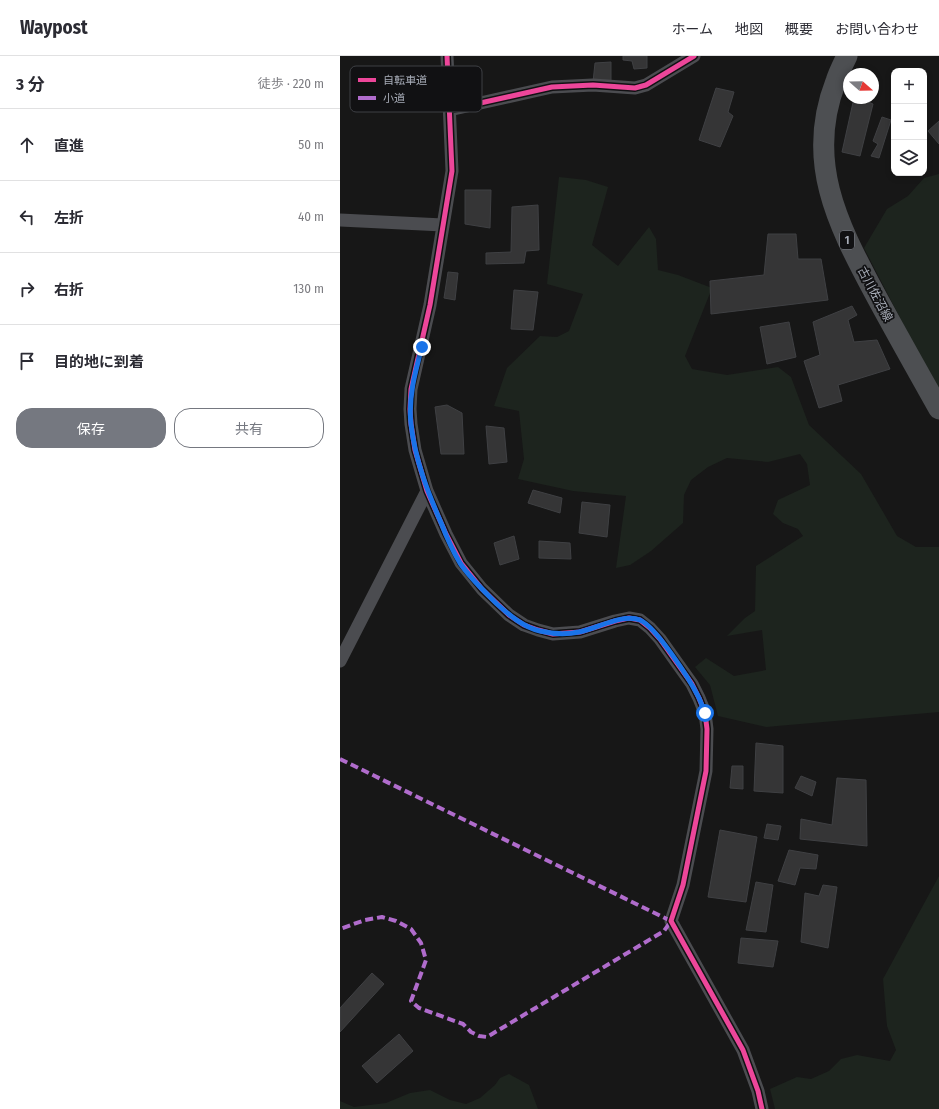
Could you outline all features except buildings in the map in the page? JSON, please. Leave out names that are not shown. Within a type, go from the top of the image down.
[{"type":"main road","name":"古川佐沼線","points":[[847,56],[836,82],[829,104],[825,125],[825,172],[830,198],[851,249],[939,409]]},
{"type":"street","points":[[447,56],[447,66]]},
{"type":"street","points":[[482,103],[552,87],[593,86],[635,88],[646,85],[694,56]]},
{"type":"street","points":[[449,112],[452,171],[424,333],[412,389],[410,409],[415,450],[427,491],[461,564],[482,589],[509,615],[524,625],[552,634],[580,632],[629,618],[640,620],[660,639],[692,684],[705,713],[707,728],[706,771],[683,885],[671,921],[743,1050],[758,1091],[762,1109]]},
{"type":"street","points":[[340,220],[443,225]]},
{"type":"street","points":[[340,661],[427,491]]},
{"type":"shaded area","points":[[939,174],[939,388],[912,341],[864,248],[887,209],[908,196],[924,178]]},
{"type":"shaded area","points":[[559,177],[586,180],[608,187],[592,245],[618,266],[649,227],[656,239],[658,270],[678,275],[712,288],[685,356],[692,369],[727,375],[778,367],[791,377],[809,425],[861,474],[897,536],[916,547],[939,547],[939,712],[766,727],[718,716],[710,685],[695,667],[706,658],[734,676],[766,670],[762,630],[727,636],[745,618],[755,611],[756,566],[803,536],[798,529],[783,523],[773,514],[778,500],[810,485],[807,464],[800,454],[768,462],[727,458],[708,467],[691,480],[684,495],[683,523],[651,551],[630,565],[616,568],[626,496],[573,491],[518,479],[524,459],[519,411],[494,406],[507,368],[540,336],[557,337],[569,331],[583,294],[547,284]]},
{"type":"shaded area","points":[[939,876],[939,1109],[775,1109],[770,1089],[797,1077],[811,1079],[829,1071],[841,1059],[857,1055],[890,1061],[896,1050],[887,1026],[883,979]]},
{"type":"shaded area","points":[[509,1074],[529,1085],[538,1109],[340,1109],[340,1101],[354,1107],[386,1103],[410,1093],[430,1090],[450,1100],[466,1104],[480,1098],[495,1085],[500,1078]]},
{"type":"marked path","points":[[340,759],[671,921],[664,931],[487,1037],[479,1036],[471,1032],[463,1024],[419,1008],[411,1001],[426,960],[421,943],[411,929],[396,921],[382,917],[365,920],[340,929]]},
{"type":"cycle path","points":[[447,56],[447,66]]},
{"type":"cycle path","points":[[482,103],[552,87],[593,85],[635,88],[646,85],[694,56]]},
{"type":"cycle path","points":[[449,112],[452,171],[430,305],[411,389],[410,409],[415,450],[427,491],[461,563],[482,589],[509,615],[524,625],[553,634],[580,632],[629,618],[640,620],[660,639],[692,684],[705,713],[707,729],[706,771],[683,885],[671,921],[743,1050],[758,1091],[762,1109]]},
{"type":"route","points":[[422,347],[412,389],[410,409],[415,450],[427,491],[461,564],[482,589],[509,615],[524,625],[538,630],[552,634],[568,634],[629,618],[640,620],[660,639],[692,684],[705,713]]}]
